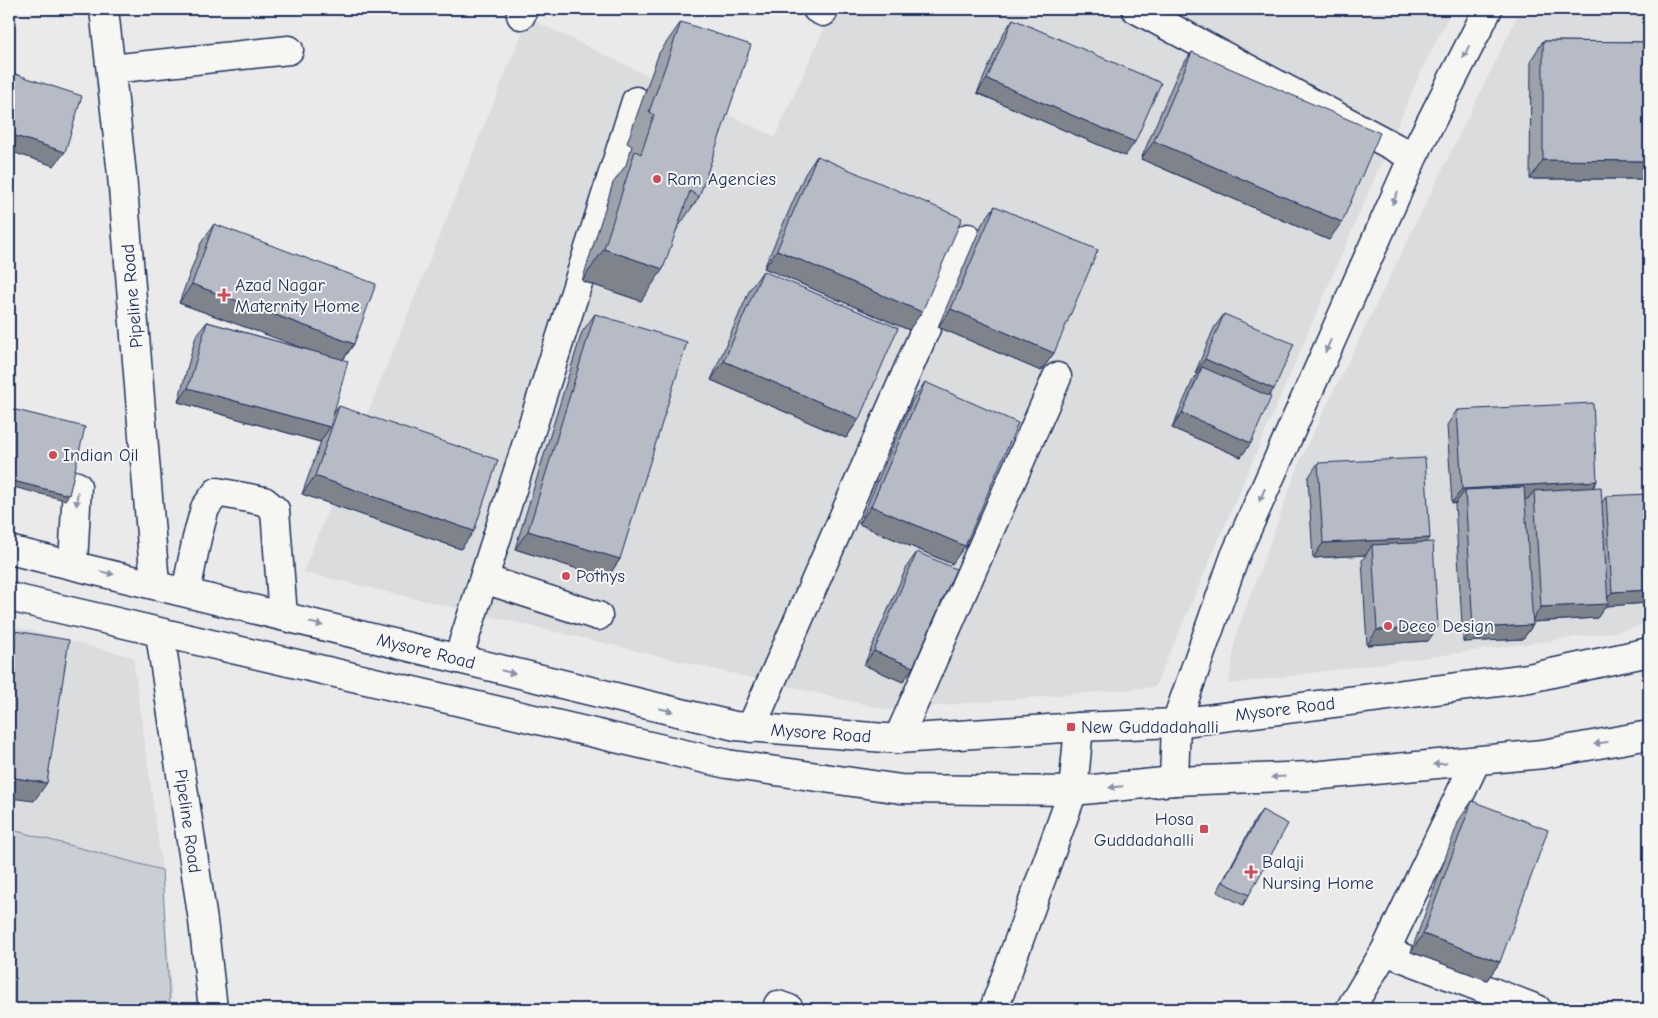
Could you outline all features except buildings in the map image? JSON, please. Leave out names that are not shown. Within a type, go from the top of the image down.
[{"type":"main road","name":"Pipeline Road","points":[[103,9],[122,175],[155,584]]},
{"type":"main road","points":[[1136,9],[1413,157]]},
{"type":"main road","points":[[1174,781],[1176,723],[1234,556],[1413,157],[1488,9]]},
{"type":"main road","points":[[111,69],[289,50]]},
{"type":"main road","points":[[458,660],[636,101]]},
{"type":"main road","points":[[751,728],[927,326],[968,238]]},
{"type":"main road","points":[[898,739],[1057,378]]},
{"type":"main road","points":[[9,466],[77,486],[73,564]]},
{"type":"main road","points":[[186,592],[205,508],[217,492],[264,501],[275,510],[283,616]]},
{"type":"main road","name":"Mysore Road","points":[[9,550],[735,726],[898,739],[1079,727],[1176,723],[1529,678],[1649,652]]},
{"type":"main road","points":[[484,579],[598,616]]},
{"type":"main road","points":[[9,597],[160,634],[726,764],[901,789],[1072,791],[1174,781],[1312,776],[1543,754],[1649,735]]},
{"type":"main road","name":"Pipeline Road","points":[[160,634],[203,921],[213,1009]]},
{"type":"main road","points":[[994,1009],[1072,791],[1079,727]]},
{"type":"main road","points":[[1350,1009],[1385,951],[1476,761]]},
{"type":"main road","points":[[1385,951],[1537,1009]]},
{"type":"shaded area","points":[[833,9],[1452,9],[1417,80],[1155,687],[888,710],[303,572],[528,18],[775,137]]},
{"type":"shaded area","points":[[1521,9],[1649,9],[1649,623],[1621,631],[1229,684],[1236,635],[1302,456]]},
{"type":"shaded area","points":[[9,625],[133,657],[162,870],[173,1009],[9,1009]]},
{"type":"shaded area","points":[[9,829],[162,870],[170,1009],[9,1009]]},
{"type":"place","name":"Ram Agencies","points":[[657,179]]},
{"type":"place","name":"Azad Nagar Maternity Home","points":[[224,295]]},
{"type":"place","name":"Indian Oil","points":[[53,455]]},
{"type":"place","name":"Pothys","points":[[566,576]]},
{"type":"place","name":"Deco Design","points":[[1388,626]]},
{"type":"place","name":"New Guddadahalli","points":[[1071,727]]},
{"type":"place","name":"Hosa Guddadahalli","points":[[1204,829]]},
{"type":"place","name":"Balaji Nursing Home","points":[[1251,872]]}]
